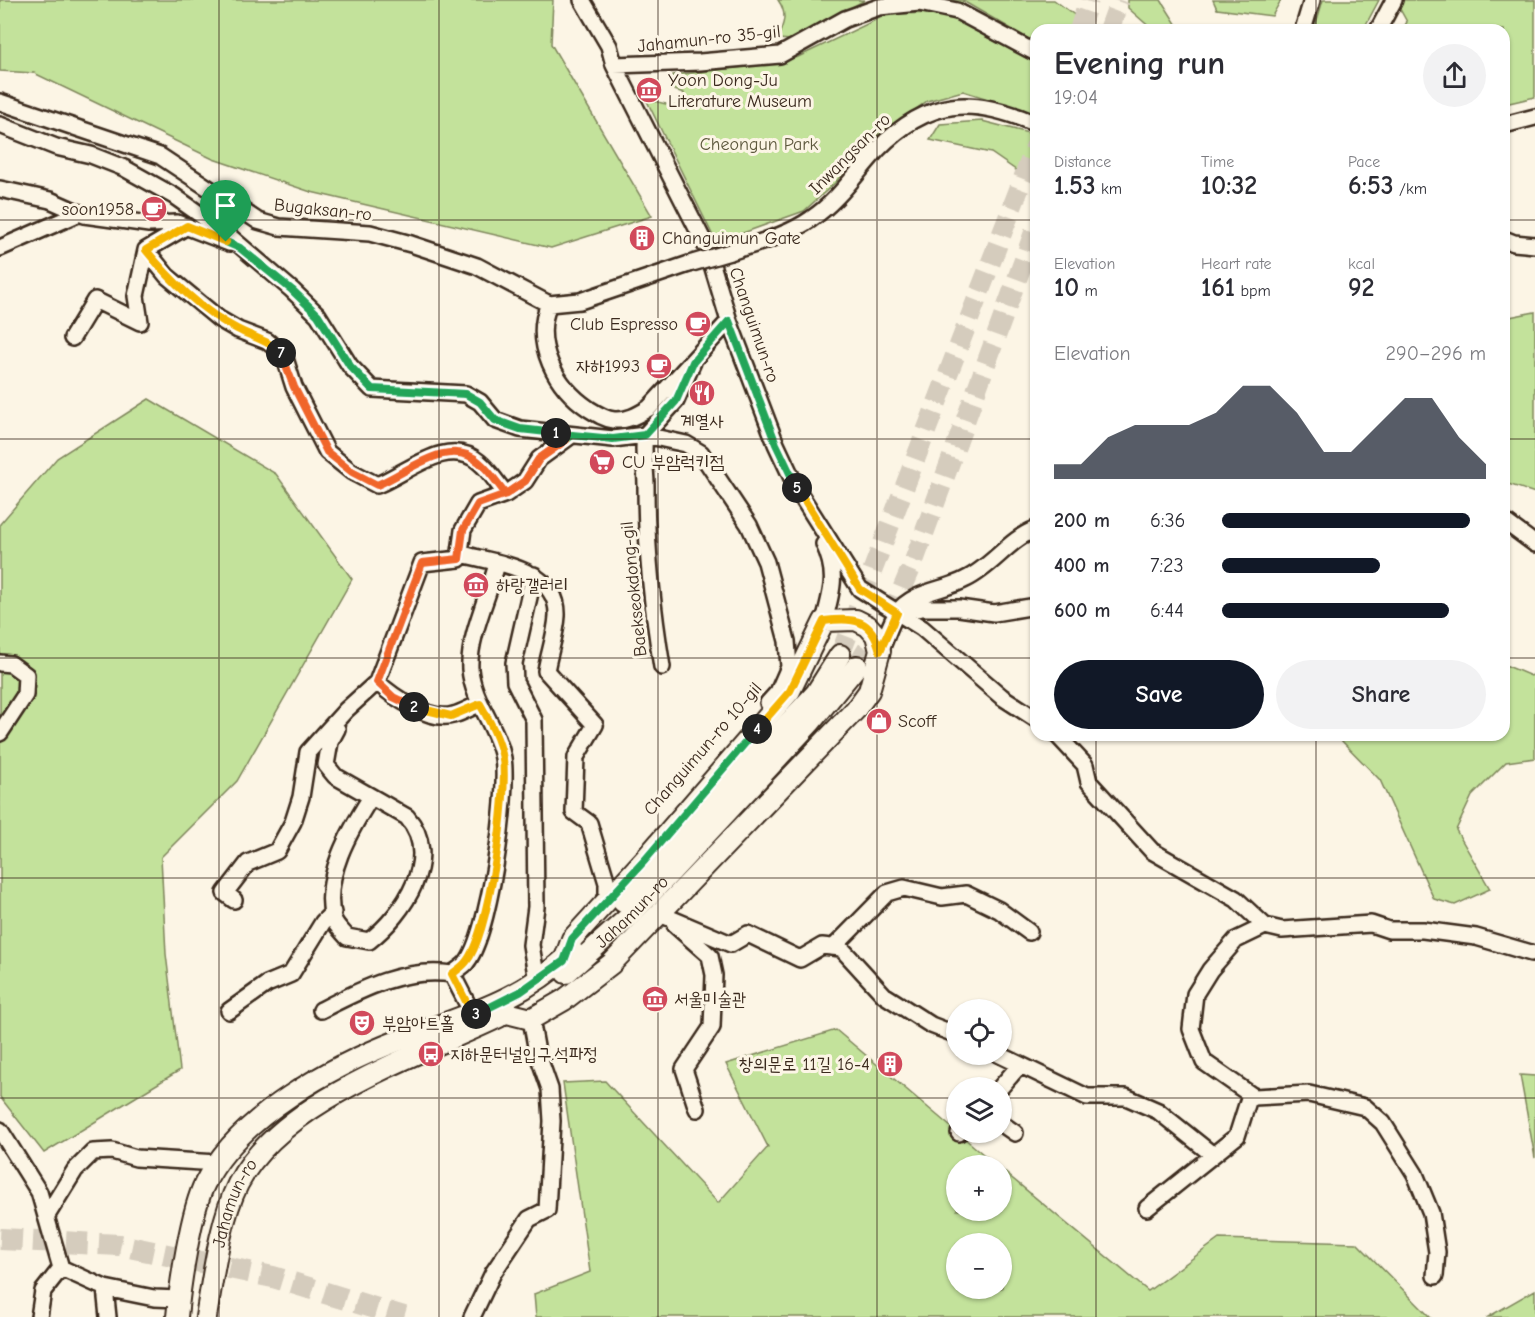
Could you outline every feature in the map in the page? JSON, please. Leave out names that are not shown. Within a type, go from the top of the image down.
[{"type":"main road","points":[[507,1013],[531,1018],[564,1000],[611,964],[664,916],[856,709],[869,691],[880,651],[876,635],[868,626],[856,621],[824,621],[790,691],[572,939],[564,961]]},
{"type":"main road","name":"Jahamun-ro","points":[[178,1308],[196,1209],[204,1185],[218,1162],[253,1126],[310,1083],[398,1040],[473,1015],[503,1002],[564,961],[664,859],[849,660],[811,722],[630,916],[550,986],[507,1013],[375,1073],[305,1114],[271,1140],[238,1184],[221,1237],[206,1317]]},
{"type":"street","name":"Changuimun-ro","points":[[582,0],[609,46],[614,65],[707,248],[729,321],[776,444],[798,491],[860,589],[922,628],[1002,697],[1030,715]]},
{"type":"street","points":[[1305,24],[1311,0]]},
{"type":"street","points":[[1381,24],[1394,0]]},
{"type":"street","name":"Jahamun-ro 35-gil","points":[[614,65],[700,62],[780,55],[845,19],[879,7],[919,3],[957,11],[1030,50]]},
{"type":"street","name":"Bugaksan-ro","points":[[0,102],[160,156],[258,221],[279,227],[370,233],[411,244],[477,266],[549,304]]},
{"type":"street","name":"Inwangsan-ro","points":[[549,304],[580,301],[783,234],[811,219],[833,200],[879,148],[916,117],[930,110],[951,106],[978,107],[1012,113],[1030,121]]},
{"type":"street","points":[[1510,123],[1535,117]]},
{"type":"street","points":[[0,125],[56,147],[91,155],[124,168],[174,196],[222,230],[318,315],[350,366],[372,389],[466,394],[480,402],[495,420],[520,429],[613,439],[645,435],[676,401],[693,362]]},
{"type":"street","points":[[0,189],[50,200],[80,213],[149,224],[177,223],[240,248]]},
{"type":"street","points":[[0,248],[80,213]]},
{"type":"street","points":[[72,338],[95,300],[140,322],[136,296],[146,250],[187,226]]},
{"type":"street","points":[[1510,241],[1535,245]]},
{"type":"street","points":[[146,250],[167,276],[219,318],[238,330],[267,341],[284,355],[294,387],[327,452],[352,472],[377,485],[436,454],[468,454],[480,462],[506,494]]},
{"type":"street","points":[[549,304],[543,330],[553,370],[574,397],[606,418],[617,421],[635,417],[649,408],[729,321]]},
{"type":"street","points":[[234,900],[225,893],[248,863],[277,852],[293,822],[301,797],[308,752],[346,710],[377,682],[422,563],[459,559],[462,554],[463,530],[478,504],[506,494],[525,481],[539,459],[572,435]]},
{"type":"street","name":"Baekseokdong-gil","points":[[645,435],[642,456],[646,481],[646,547],[662,667]]},
{"type":"street","name":"Changuimun-ro 10-gil","points":[[613,894],[636,857],[778,692],[789,667],[787,641],[766,562],[749,525],[701,453],[686,444],[645,435]]},
{"type":"street","points":[[1510,525],[1535,544]]},
{"type":"street","points":[[880,651],[897,613],[913,598],[966,579],[991,563],[1022,534],[1030,531]]},
{"type":"street","points":[[824,621],[834,584],[831,559],[824,544],[825,532]]},
{"type":"street","points":[[462,554],[534,575],[550,589],[557,615],[546,671],[595,725],[576,757],[574,812],[589,823],[607,883],[613,894]]},
{"type":"street","points":[[321,1010],[366,987],[391,979],[433,971],[452,974],[466,963],[480,932],[497,846],[504,786],[503,757],[473,687],[470,667],[471,647],[497,564]]},
{"type":"street","points":[[534,575],[514,663],[515,682],[534,720],[536,907],[531,945],[537,981]]},
{"type":"street","points":[[897,613],[922,608],[959,608],[994,613],[1030,607]]},
{"type":"street","points":[[0,663],[11,664],[26,675],[25,695],[0,733]]},
{"type":"street","points":[[377,682],[393,697],[422,711],[451,716],[480,704]]},
{"type":"street","points":[[346,710],[330,742],[326,765],[335,776],[407,817],[415,826],[422,866],[408,896],[388,927],[369,941],[347,938],[334,920],[331,887],[347,840],[371,797]]},
{"type":"street","points":[[1063,741],[1085,765],[1089,782],[1152,851],[1236,899],[1265,926],[1282,930],[1371,924],[1389,930],[1423,930],[1476,937],[1531,953]]},
{"type":"street","points":[[834,947],[887,893],[904,888],[942,897],[966,894],[999,910],[1029,932]]},
{"type":"street","points":[[228,1011],[267,984],[291,974],[323,922],[333,912]]},
{"type":"street","points":[[664,916],[731,944],[748,934],[800,959],[822,946],[841,948],[884,995],[931,1025],[946,1031]]},
{"type":"street","points":[[664,916],[710,956],[714,975],[712,1027],[684,1069],[697,1109]]},
{"type":"street","points":[[1265,926],[1236,940],[1210,970],[1195,994],[1191,1029],[1204,1062],[1254,1097],[1309,1094],[1365,1107],[1383,1123],[1415,1174],[1431,1213],[1437,1252],[1435,1276]]},
{"type":"street","points":[[452,974],[473,1015]]},
{"type":"street","points":[[472,1317],[493,1273],[529,1219],[548,1210],[552,1144],[550,1089],[537,1052],[531,1018]]},
{"type":"street","points":[[1012,1062],[1087,1097],[1126,1097],[1158,1111],[1213,1155]]},
{"type":"street","points":[[1010,1077],[1019,1066]]},
{"type":"street","points":[[1147,1208],[1237,1136],[1250,1095]]},
{"type":"street","points":[[0,1130],[4,1147],[39,1192],[61,1268],[105,1288],[154,1298],[178,1308]]},
{"type":"street","name":"Jahamun-ro","points":[[46,1217],[75,1170],[93,1152],[112,1151],[136,1158],[218,1162]]},
{"type":"street","points":[[39,1317],[43,1291],[61,1268]]},
{"type":"street","points":[[105,1288],[108,1317]]},
{"type":"green space","points":[[0,0],[553,0],[551,44],[652,216],[551,248],[311,192],[213,159],[34,73],[0,71]]},
{"type":"green space","points":[[778,0],[865,0],[792,40],[777,39],[784,19]]},
{"type":"green space","name":"Cheongun Park","points":[[948,0],[1054,0],[1087,24],[1030,24],[1030,40],[963,1],[951,18],[1030,60],[1030,112],[963,91],[927,101],[860,151],[836,182],[804,211],[729,238],[715,240],[646,99],[682,108],[684,93],[671,89],[673,75],[762,65],[798,57],[888,14],[941,13]]},
{"type":"green space","points":[[1128,0],[1161,0],[1176,24],[1146,24],[1128,8]]},
{"type":"green space","points":[[1213,0],[1281,0],[1272,16],[1217,9]]},
{"type":"green space","points":[[1323,0],[1379,0],[1366,24],[1316,24]]},
{"type":"green space","points":[[1395,0],[1535,0],[1535,97],[1510,103],[1510,24],[1406,24],[1407,22]]},
{"type":"green space","points":[[982,121],[1030,133],[1030,180],[991,153],[930,140],[940,124]]},
{"type":"green space","points":[[1535,312],[1535,493],[1510,485],[1510,317]]},
{"type":"green space","points":[[149,399],[276,474],[352,579],[237,781],[161,857],[166,954],[180,1070],[44,1153],[0,1097],[0,524],[57,458]]},
{"type":"green space","points":[[1510,667],[1531,676],[1535,673],[1535,758],[1506,762],[1472,796],[1456,830],[1490,889],[1455,905],[1434,899],[1380,780],[1342,741],[1510,741]]},
{"type":"green space","points":[[836,1030],[946,1123],[946,1143],[970,1143],[984,1155],[946,1155],[946,1221],[1012,1221],[1012,1178],[1148,1291],[1219,1239],[1357,1243],[1430,1317],[536,1317],[534,1294],[590,1272],[563,1083],[605,1081],[718,1203],[768,1147],[726,1064]]},
{"type":"green space","points":[[1520,1075],[1535,1076],[1535,1158]]},
{"type":"green space","points":[[1535,1290],[1535,1317],[1488,1317]]},
{"type":"tunnel","points":[[1081,24],[1089,0]]},
{"type":"tunnel","points":[[1111,24],[1120,0]]},
{"type":"tunnel","points":[[840,655],[1030,161]]},
{"type":"tunnel","points":[[857,666],[898,599],[914,561],[1030,243]]},
{"type":"tunnel","points":[[0,1239],[120,1245],[273,1277],[404,1317]]},
{"type":"place","name":"Yoon Dong-Ju Literature Museum","points":[[649,90]]},
{"type":"place","name":"soon1958","points":[[154,209]]},
{"type":"place","name":"Changuimun Gate","points":[[642,238]]},
{"type":"place","name":"Club Espresso","points":[[698,324]]},
{"type":"place","name":"자하1993","points":[[659,366]]},
{"type":"place","name":"계열사","points":[[702,393]]},
{"type":"place","name":"CU 부암럭키점","points":[[602,462]]},
{"type":"place","name":"하랑갤러리","points":[[476,585]]},
{"type":"place","name":"Scoff","points":[[879,721]]},
{"type":"place","name":"서울미술관","points":[[655,999]]},
{"type":"place","name":"부암아트홀","points":[[362,1023]]},
{"type":"place","name":"지하문터널입구.석파정","points":[[431,1054]]},
{"type":"place","name":"창의문로 11길 16-4","points":[[890,1064]]},
{"type":"route","points":[[226,242],[187,226],[146,250],[167,276],[219,318],[238,330],[267,341],[284,355],[294,387],[327,452],[352,472],[377,485],[396,478],[436,454],[468,454],[480,462],[506,494],[525,481],[539,459],[572,435],[613,439],[645,435],[676,401],[693,362],[729,321],[776,444],[798,491],[860,589],[897,613],[880,651],[876,635],[868,626],[856,621],[839,619],[824,621],[790,691],[645,860],[572,939],[564,961],[503,1002],[473,1015],[452,974],[466,963],[480,932],[486,908],[497,846],[504,786],[503,757],[480,704],[451,716],[422,711],[393,697],[377,682],[422,563],[459,559],[462,554],[463,530],[478,504],[506,494],[525,481],[539,459],[572,435],[520,429],[495,420],[480,402],[466,394],[406,393],[372,389],[350,366],[318,315],[292,290],[240,248],[226,242]]}]
